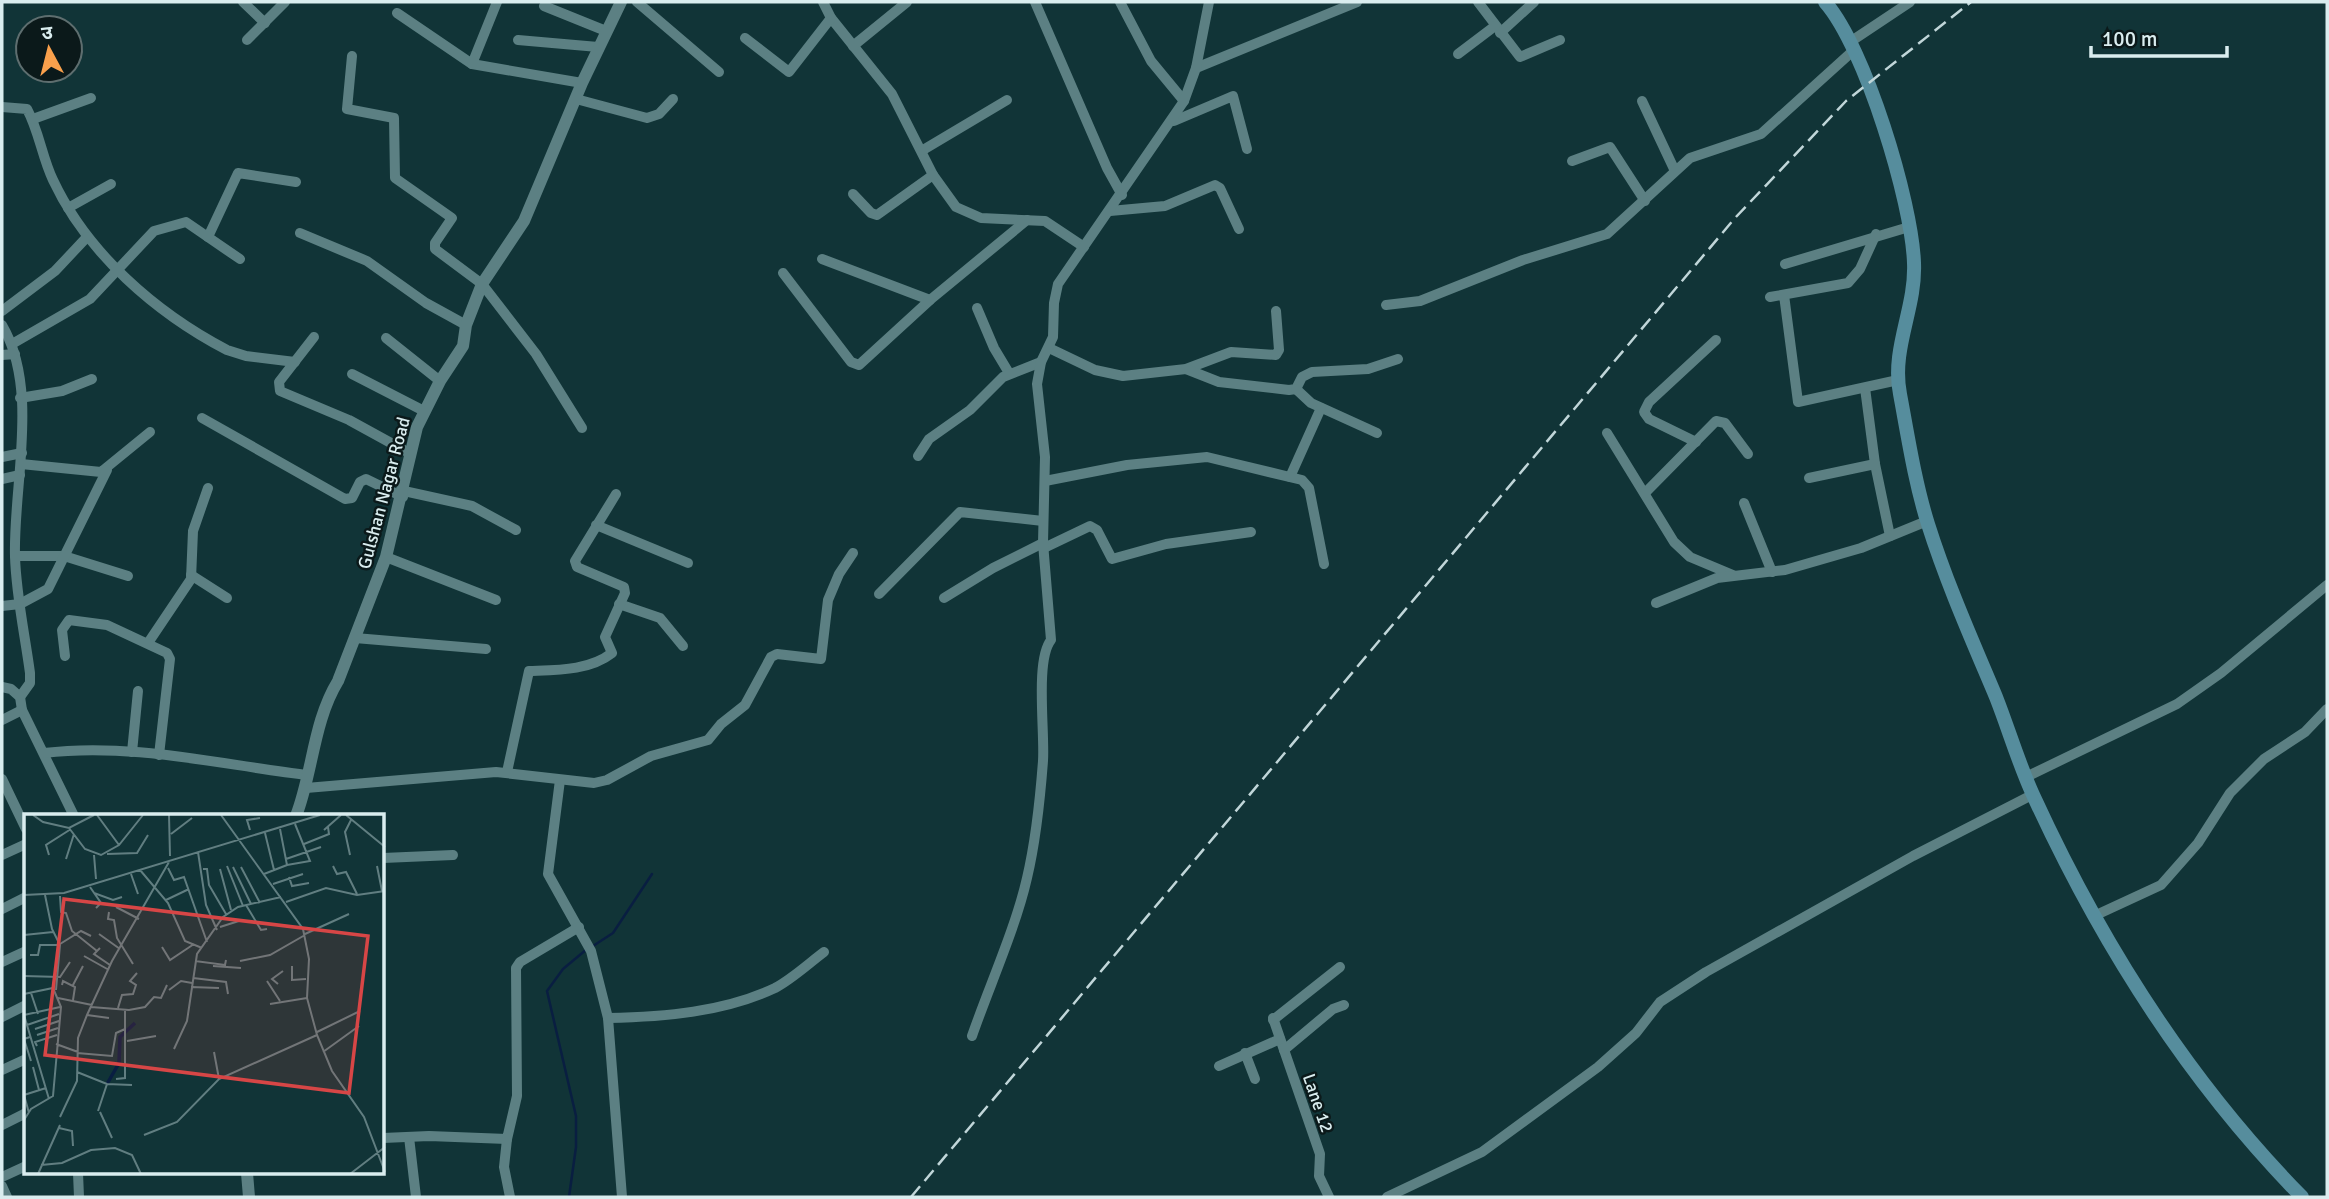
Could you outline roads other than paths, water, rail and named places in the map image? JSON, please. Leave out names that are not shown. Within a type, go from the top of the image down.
[{"type":"main road","points":[[1825,2],[1852,46],[1888,139],[1909,227],[1914,263],[1913,285],[1897,358],[1898,380],[1927,521],[1951,591],[2032,794],[2094,916],[2180,1053],[2245,1136],[2302,1197]]},
{"type":"street","points":[[243,2],[265,23]]},
{"type":"street","points":[[247,40],[285,2]]},
{"type":"street","points":[[472,64],[497,2]]},
{"type":"street","name":"Gulshan Nagar Road","points":[[297,814],[328,697],[355,638],[386,557],[411,454],[425,411],[440,381],[463,346],[466,325],[482,284],[524,221],[582,83],[621,2]]},
{"type":"street","points":[[637,2],[719,72]]},
{"type":"street","points":[[823,2],[831,18],[892,94],[923,150],[933,176],[947,197],[964,213],[981,218],[1052,223],[1084,247]]},
{"type":"street","points":[[853,46],[907,2]]},
{"type":"street","points":[[1035,2],[1107,168],[1122,195]]},
{"type":"street","points":[[1120,2],[1151,61],[1185,101]]},
{"type":"street","points":[[972,1036],[1027,881],[1039,806],[1045,730],[1042,706],[1044,649],[1051,640],[1043,546],[1045,481],[1037,384],[1041,362],[1049,348],[1054,330],[1056,289],[1185,101],[1196,68],[1209,2]]},
{"type":"street","points":[[1196,68],[1357,2]]},
{"type":"street","points":[[1478,2],[1518,55],[1524,57],[1560,40]]},
{"type":"street","points":[[1458,54],[1498,30],[1534,2]]},
{"type":"street","points":[[1386,305],[1420,301],[1523,260],[1607,234],[1690,158],[1761,134],[1852,46],[1910,2]]},
{"type":"street","points":[[544,6],[606,31]]},
{"type":"street","points":[[397,13],[472,64],[582,83]]},
{"type":"street","points":[[745,38],[789,72],[831,18]]},
{"type":"street","points":[[519,40],[598,47]]},
{"type":"street","points":[[352,56],[347,110],[394,118],[395,178],[451,215],[452,221],[435,243],[435,249],[482,284],[536,354],[582,428]]},
{"type":"street","points":[[1173,121],[1233,96],[1247,149]]},
{"type":"street","points":[[33,119],[91,98]]},
{"type":"street","points":[[576,99],[647,118],[659,114],[673,99]]},
{"type":"street","points":[[923,150],[1007,100]]},
{"type":"street","points":[[1642,101],[1675,171]]},
{"type":"street","points":[[2,107],[24,107],[33,119],[50,174],[87,237],[118,270],[152,300],[217,345],[246,356],[295,362]]},
{"type":"street","points":[[1572,162],[1610,147],[1645,201]]},
{"type":"street","points":[[208,237],[238,173],[296,182]]},
{"type":"street","points":[[853,194],[871,213],[877,215],[933,176]]},
{"type":"street","points":[[68,208],[111,184]]},
{"type":"street","points":[[1110,211],[1165,206],[1215,185],[1220,188],[1239,229]]},
{"type":"street","points":[[783,273],[854,365],[864,362],[930,300],[1027,220]]},
{"type":"street","points":[[2,355],[99,292],[157,229],[182,221],[240,259]]},
{"type":"street","points":[[1784,264],[1876,234],[1909,227]]},
{"type":"street","points":[[300,233],[367,261],[417,297],[466,325]]},
{"type":"street","points":[[1770,297],[1848,284],[1860,269],[1876,234]]},
{"type":"street","points":[[2,311],[55,271],[87,237]]},
{"type":"street","points":[[822,259],[930,300]]},
{"type":"street","points":[[1783,295],[1798,402],[1898,380]]},
{"type":"street","points":[[977,308],[997,355],[1009,373]]},
{"type":"street","points":[[1049,348],[1095,370],[1124,376],[1186,369],[1231,352],[1278,353],[1276,311]]},
{"type":"street","points":[[2,325],[14,349],[20,398],[21,458],[15,556],[30,673],[30,683],[20,697]]},
{"type":"street","points":[[314,337],[279,382],[280,391],[349,420],[411,454]]},
{"type":"street","points":[[386,338],[440,381]]},
{"type":"street","points":[[1696,442],[1649,419],[1644,412],[1649,402],[1716,340]]},
{"type":"street","points":[[1296,389],[1302,377],[1312,372],[1368,369],[1398,359]]},
{"type":"street","points":[[918,456],[929,439],[970,410],[1009,373],[1041,362]]},
{"type":"street","points":[[1186,369],[1219,382],[1296,389],[1307,401],[1377,433]]},
{"type":"street","points":[[352,374],[425,411]]},
{"type":"street","points":[[20,398],[62,391],[92,379]]},
{"type":"street","points":[[1865,388],[1875,464],[1890,536]]},
{"type":"street","points":[[1290,477],[1321,408]]},
{"type":"street","points":[[202,418],[345,499],[352,498],[360,482],[366,479],[403,494],[472,506],[516,530]]},
{"type":"street","points":[[1644,493],[1716,421],[1722,421],[1748,454]]},
{"type":"street","points":[[2,606],[20,604],[48,589],[107,470],[150,432]]},
{"type":"street","points":[[1607,433],[1681,549],[1690,557],[1733,576]]},
{"type":"street","points":[[2,457],[21,458],[89,473],[107,470]]},
{"type":"street","points":[[1045,481],[1127,465],[1207,457],[1290,477],[1307,484],[1324,564]]},
{"type":"street","points":[[1809,478],[1875,464]]},
{"type":"street","points":[[2,479],[20,475]]},
{"type":"street","points":[[148,643],[189,583],[192,531],[208,488]]},
{"type":"street","points":[[508,772],[529,671],[569,670],[605,659],[612,653],[605,637],[624,587],[575,564],[575,558],[616,494]]},
{"type":"street","points":[[1744,503],[1772,572]]},
{"type":"street","points":[[879,594],[960,512],[1043,521]]},
{"type":"street","points":[[1656,603],[1717,578],[1772,572],[1861,548],[1927,521]]},
{"type":"street","points":[[596,525],[688,563]]},
{"type":"street","points":[[944,598],[993,568],[1090,526],[1097,530],[1112,559],[1166,544],[1251,532]]},
{"type":"street","points":[[44,753],[72,750],[132,752],[307,782],[508,772],[594,783],[607,780],[652,756],[708,740],[721,724],[745,705],[771,657],[777,654],[821,659],[828,600],[839,574],[853,553]]},
{"type":"street","points":[[15,556],[64,556],[128,576]]},
{"type":"street","points":[[386,557],[496,600]]},
{"type":"street","points":[[191,575],[228,598]]},
{"type":"street","points":[[2026,777],[2177,704],[2261,642],[2327,585]]},
{"type":"street","points":[[619,604],[660,618],[683,646]]},
{"type":"street","points":[[65,656],[62,630],[69,620],[107,625],[167,653],[170,659],[159,755]]},
{"type":"street","points":[[355,638],[485,649]]},
{"type":"street","points":[[2,687],[11,689],[20,697],[22,710],[73,814]]},
{"type":"street","points":[[132,752],[138,691]]},
{"type":"street","points":[[2094,916],[2161,886],[2198,843],[2230,793],[2264,759],[2305,732],[2327,709]]},
{"type":"street","points":[[2,720],[22,710]]},
{"type":"street","points":[[2,779],[6,801],[24,826]]},
{"type":"street","points":[[561,780],[548,874],[591,951],[608,1018],[622,1197]]},
{"type":"street","points":[[1387,1197],[1482,1153],[1598,1067],[1636,1033],[1660,1002],[1706,972],[1913,856],[2032,794]]},
{"type":"street","points":[[2,855],[24,845]]},
{"type":"street","points":[[385,858],[453,855]]},
{"type":"street","points":[[2,909],[24,898]]},
{"type":"street","points":[[510,1197],[504,1167],[517,1096],[516,968],[520,962],[579,927]]},
{"type":"street","points":[[2,962],[24,952]]},
{"type":"street","points":[[608,1018],[651,1017],[740,1002],[778,987],[824,952]]},
{"type":"street","name":"Lane 12","points":[[1329,1197],[1319,1176],[1320,1154],[1273,1019],[1340,967]]},
{"type":"street","points":[[1284,1050],[1333,1009],[1344,1004]]},
{"type":"street","points":[[2,1017],[24,1006]]},
{"type":"street","points":[[1219,1066],[1280,1039]]},
{"type":"street","points":[[1245,1054],[1255,1079]]},
{"type":"street","points":[[2,1070],[24,1060]]},
{"type":"street","points":[[2,1125],[24,1115]]},
{"type":"street","points":[[410,1137],[416,1197]]},
{"type":"street","points":[[385,1138],[507,1139]]},
{"type":"street","points":[[2,1177],[24,1167]]},
{"type":"street","points":[[78,1174],[79,1197]]},
{"type":"street","points":[[247,1174],[249,1197]]},
{"type":"street","points":[[2,1186],[7,1197]]},
{"type":"waterway","points":[[593,946],[613,933],[652,874]]},
{"type":"waterway","points":[[569,1197],[576,1147],[576,1116],[547,991],[563,969],[587,949]]},
{"type":"railway","points":[[911,1197],[1735,218],[1846,101],[1971,2]]}]
